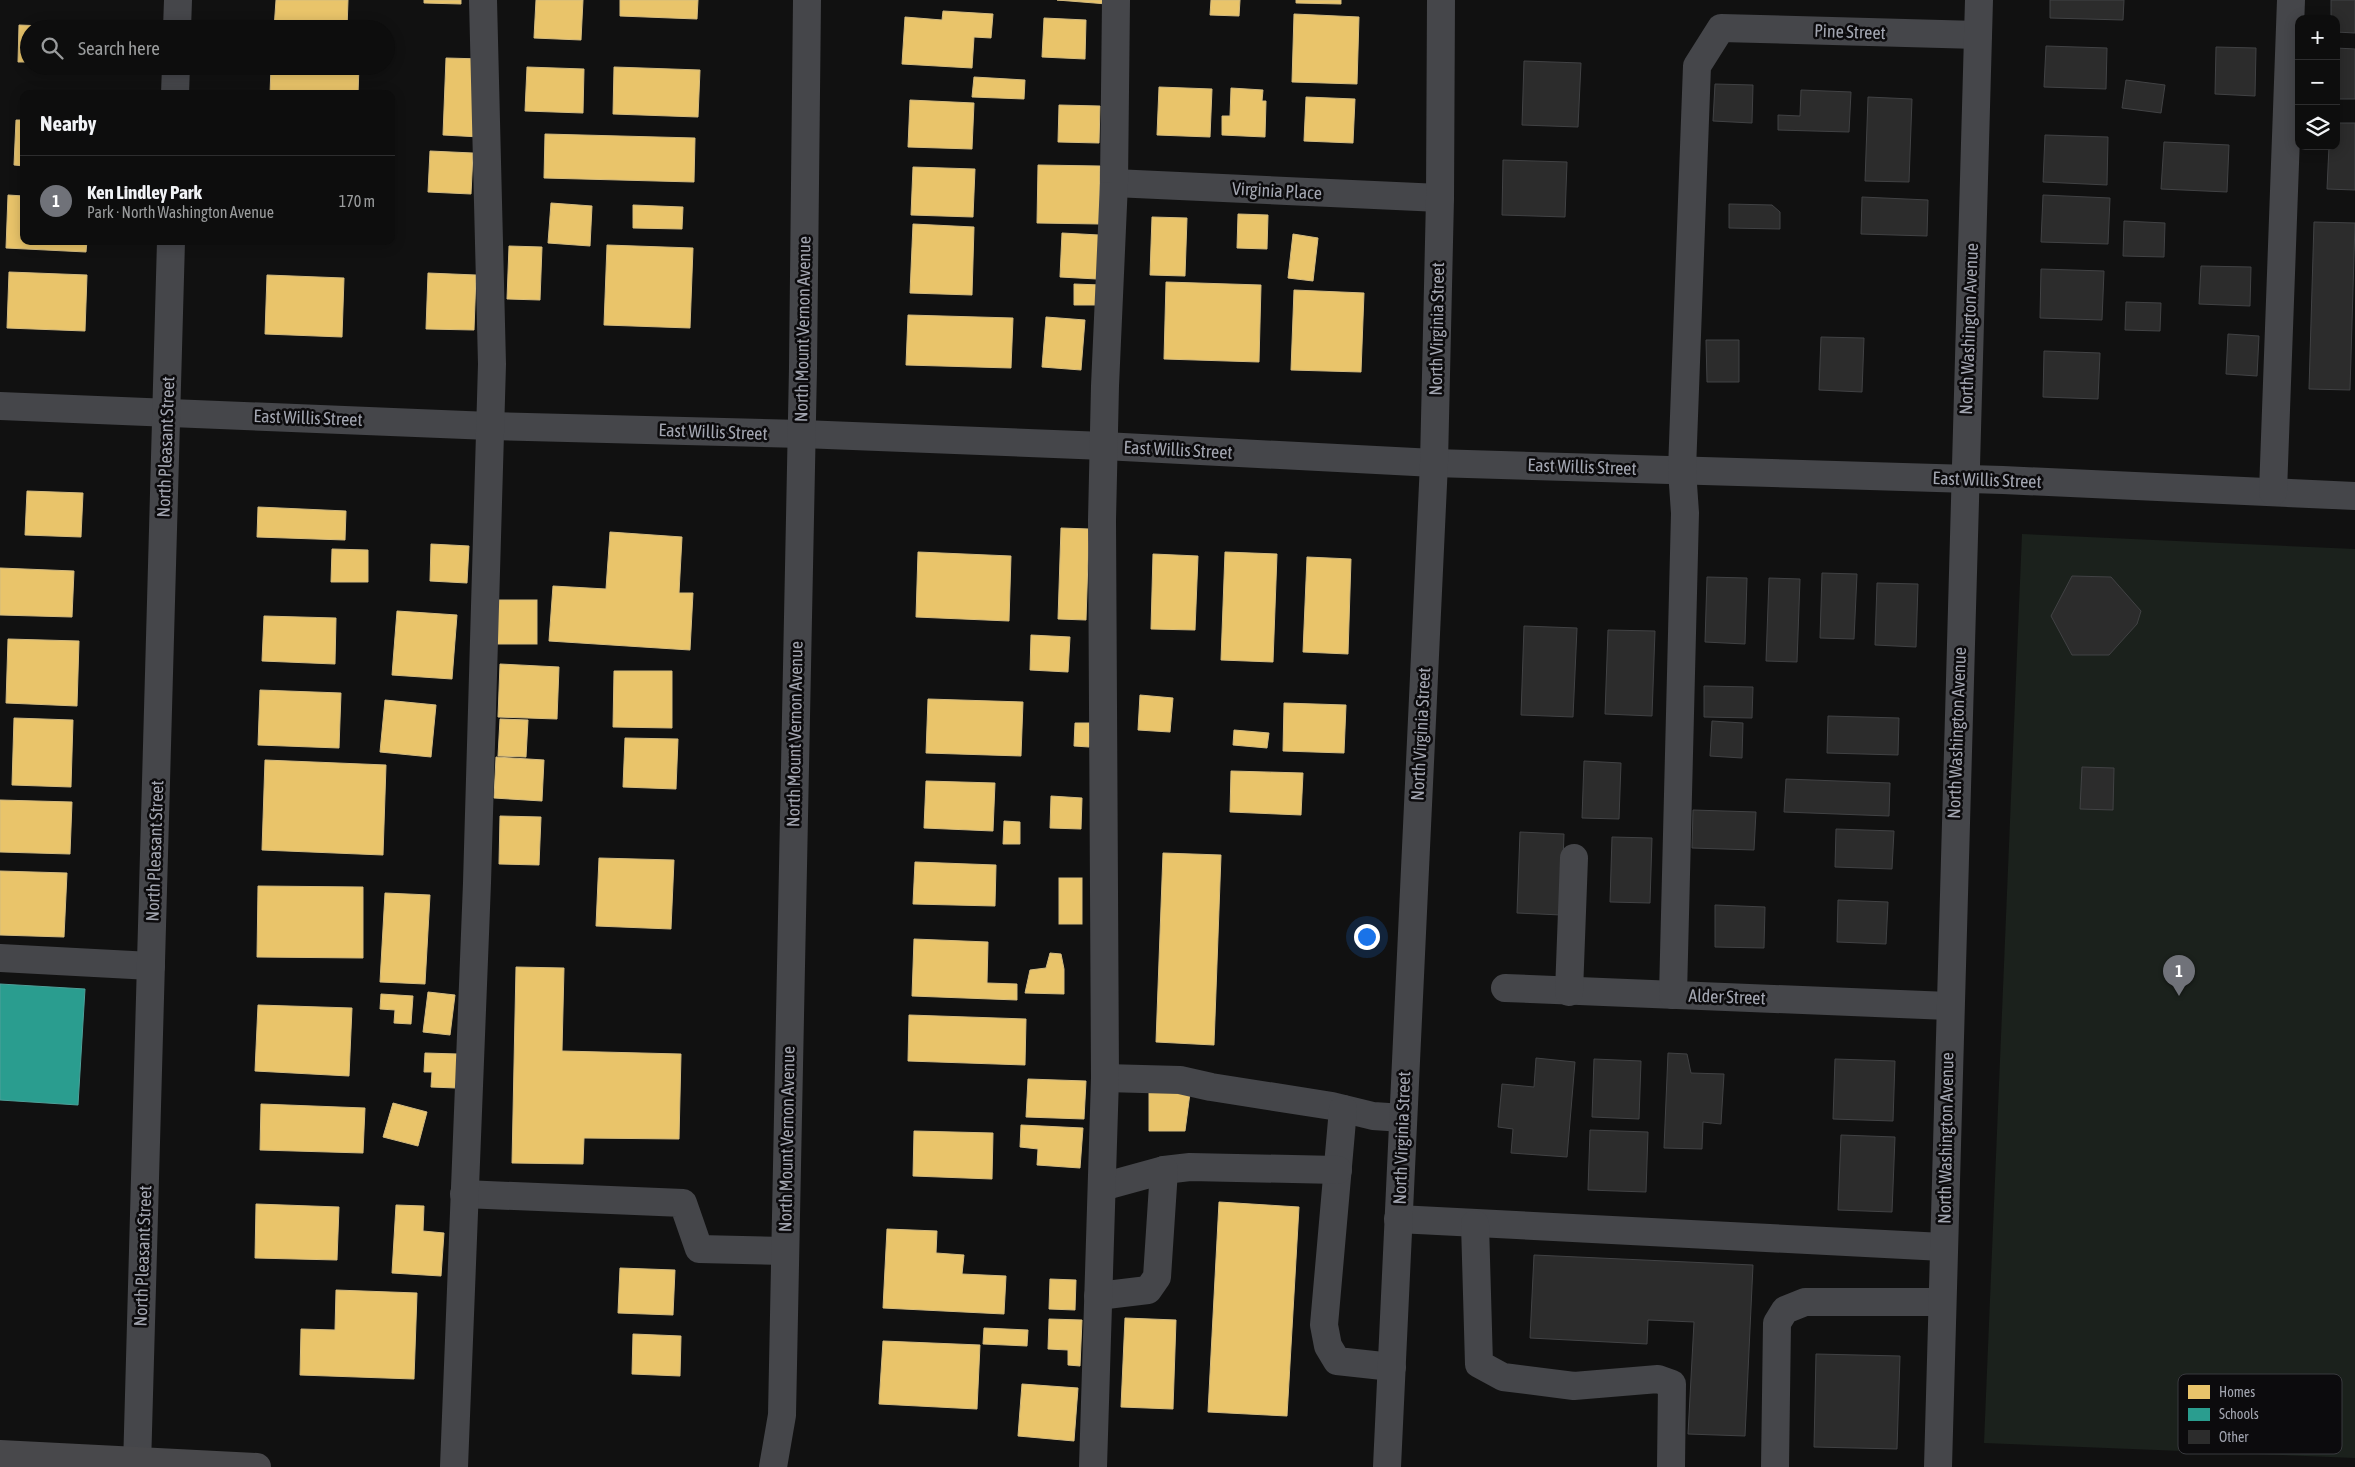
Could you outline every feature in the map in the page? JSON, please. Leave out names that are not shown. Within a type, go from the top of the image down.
[{"type":"main road","points":[[0,1454],[137,1464],[257,1467]]},
{"type":"street","points":[[177,20],[178,0]]},
{"type":"street","points":[[454,1467],[477,883],[492,364],[483,0]]},
{"type":"street","name":"North Mount Vernon Avenue","points":[[773,1467],[782,1414],[802,434],[807,0]]},
{"type":"street","points":[[1094,1467],[1105,1078],[1102,540],[1114,183],[1116,0]]},
{"type":"street","name":"North Virginia Street","points":[[1388,1467],[1402,1118],[1434,463],[1440,198],[1441,0]]},
{"type":"street","name":"North Washington Avenue","points":[[1938,1467],[1949,1006],[1979,0]]},
{"type":"street","points":[[2273,492],[2291,0]]},
{"type":"street","name":"Pine Street","points":[[1682,470],[1697,66],[1721,28],[1978,35]]},
{"type":"street","points":[[175,90],[176,75]]},
{"type":"street","name":"Virginia Place","points":[[1114,183],[1440,198]]},
{"type":"street","name":"North Pleasant Street","points":[[137,1464],[171,245]]},
{"type":"street","name":"East Willis Street","points":[[0,406],[167,411],[490,426],[802,434],[1104,446],[1434,463],[1965,478],[2355,496]]},
{"type":"street","points":[[1673,995],[1685,513],[1682,470]]},
{"type":"street","points":[[1569,992],[1574,858]]},
{"type":"street","points":[[0,958],[151,966]]},
{"type":"street","name":"Alder Street","points":[[1505,988],[1949,1006]]},
{"type":"street","points":[[1105,1078],[1180,1080],[1373,1116],[1402,1118]]},
{"type":"street","points":[[1343,1109],[1324,1325],[1328,1346],[1336,1361],[1392,1367]]},
{"type":"street","points":[[1102,1187],[1164,1170],[1190,1168],[1338,1170]]},
{"type":"street","points":[[1098,1296],[1148,1290],[1157,1277],[1164,1170]]},
{"type":"street","points":[[464,1194],[683,1203],[698,1249],[785,1251]]},
{"type":"street","points":[[1398,1219],[1943,1247]]},
{"type":"street","points":[[1475,1224],[1479,1364],[1503,1377],[1574,1386],[1658,1379],[1672,1384],[1671,1467]]},
{"type":"street","points":[[1775,1467],[1777,1323],[1785,1310],[1805,1302],[1942,1302]]},
{"type":"shaded area","points":[[2022,534],[2355,549],[2355,1458],[2256,1454],[2342,1454],[2342,1374],[2178,1374],[2178,1451],[1984,1443]]},
{"type":"building: Homes","points":[[276,0],[348,0],[347,20],[275,20]]},
{"type":"building: Homes","points":[[424,0],[461,0],[461,4],[424,3]]},
{"type":"building: Homes","points":[[536,0],[583,0],[581,40],[534,38]]},
{"type":"building: Homes","points":[[620,0],[698,0],[697,19],[620,16]]},
{"type":"building: Homes","points":[[1057,0],[1107,0],[1107,4]]},
{"type":"building: Homes","points":[[1211,0],[1240,0],[1239,16],[1210,15]]},
{"type":"building: Homes","points":[[1296,0],[1341,0],[1341,4],[1296,3]]},
{"type":"building: Homes","points":[[943,11],[993,14],[991,38],[974,37],[972,68],[902,64],[905,17],[942,20]]},
{"type":"building: Homes","points":[[1294,14],[1359,17],[1357,84],[1292,82]]},
{"type":"building: Homes","points":[[1044,18],[1086,20],[1085,59],[1042,57]]},
{"type":"building: Homes","points":[[19,25],[20,25],[20,62],[18,62]]},
{"type":"building: Homes","points":[[446,58],[483,59],[480,137],[443,135]]},
{"type":"building: Homes","points":[[527,67],[584,69],[583,113],[525,111]]},
{"type":"building: Homes","points":[[614,67],[700,70],[698,117],[613,114]]},
{"type":"building: Homes","points":[[271,75],[359,75],[358,90],[270,90]]},
{"type":"building: Homes","points":[[974,77],[1025,80],[1024,99],[972,97]]},
{"type":"building: Homes","points":[[1159,87],[1212,89],[1210,137],[1157,135]]},
{"type":"building: Homes","points":[[1231,88],[1263,90],[1262,101],[1266,101],[1265,137],[1222,135],[1222,116],[1230,116]]},
{"type":"building: Homes","points":[[1306,97],[1355,99],[1353,143],[1304,141]]},
{"type":"building: Homes","points":[[910,100],[974,103],[972,149],[908,147]]},
{"type":"building: Homes","points":[[1059,105],[1100,106],[1099,143],[1058,142]]},
{"type":"building: Homes","points":[[16,120],[20,120],[20,166],[14,165]]},
{"type":"building: Homes","points":[[545,134],[695,138],[694,182],[544,178]]},
{"type":"building: Homes","points":[[430,151],[473,153],[471,194],[428,192]]},
{"type":"building: Homes","points":[[1038,165],[1100,166],[1099,224],[1037,223]]},
{"type":"building: Homes","points":[[913,167],[975,169],[973,217],[911,215]]},
{"type":"building: Homes","points":[[8,195],[20,196],[20,245],[87,245],[86,252],[6,248]]},
{"type":"building: Homes","points":[[551,203],[592,206],[590,246],[548,243]]},
{"type":"building: Homes","points":[[633,205],[683,207],[682,229],[633,228]]},
{"type":"building: Homes","points":[[1238,214],[1268,215],[1267,249],[1237,248]]},
{"type":"building: Homes","points":[[1152,217],[1187,218],[1185,276],[1150,275]]},
{"type":"building: Homes","points":[[913,224],[974,227],[972,295],[910,293]]},
{"type":"building: Homes","points":[[1062,233],[1099,235],[1097,279],[1060,277]]},
{"type":"building: Homes","points":[[1293,234],[1318,238],[1313,281],[1288,278]]},
{"type":"building: Homes","points":[[607,245],[693,248],[690,328],[604,325]]},
{"type":"building: Homes","points":[[509,246],[542,247],[540,300],[507,299]]},
{"type":"building: Homes","points":[[9,272],[87,275],[85,331],[7,328]]},
{"type":"building: Homes","points":[[428,273],[476,275],[474,330],[426,329]]},
{"type":"building: Homes","points":[[267,275],[344,278],[342,337],[265,334]]},
{"type":"building: Homes","points":[[1166,282],[1261,285],[1259,362],[1164,359]]},
{"type":"building: Homes","points":[[1074,284],[1101,285],[1101,305],[1074,305]]},
{"type":"building: Homes","points":[[1294,290],[1364,293],[1361,372],[1291,370]]},
{"type":"building: Homes","points":[[908,315],[1013,318],[1011,368],[906,365]]},
{"type":"building: Homes","points":[[1046,317],[1085,320],[1081,370],[1042,367]]},
{"type":"building: Homes","points":[[27,491],[83,493],[81,537],[25,535]]},
{"type":"building: Homes","points":[[258,507],[346,511],[345,540],[257,537]]},
{"type":"building: Homes","points":[[1061,528],[1089,529],[1086,620],[1058,619]]},
{"type":"building: Homes","points":[[610,532],[682,537],[679,593],[693,593],[690,650],[549,641],[553,586],[606,589]]},
{"type":"building: Homes","points":[[431,544],[469,546],[467,583],[430,581]]},
{"type":"building: Homes","points":[[332,549],[368,550],[368,582],[331,582]]},
{"type":"building: Homes","points":[[918,552],[1011,556],[1009,621],[916,617]]},
{"type":"building: Homes","points":[[1225,552],[1277,554],[1273,662],[1221,660]]},
{"type":"building: Homes","points":[[1153,554],[1198,556],[1195,630],[1151,629]]},
{"type":"building: Homes","points":[[1307,557],[1351,559],[1348,654],[1303,652]]},
{"type":"building: Homes","points":[[0,568],[74,571],[72,617],[0,615]]},
{"type":"building: Homes","points":[[496,600],[537,600],[537,644],[496,644]]},
{"type":"building: Homes","points":[[397,611],[457,615],[452,679],[392,675]]},
{"type":"building: Homes","points":[[264,616],[336,618],[335,664],[262,661]]},
{"type":"building: Homes","points":[[1031,635],[1070,637],[1068,672],[1030,670]]},
{"type":"building: Homes","points":[[8,639],[79,641],[77,706],[6,703]]},
{"type":"building: Homes","points":[[500,664],[559,667],[557,719],[498,717]]},
{"type":"building: Homes","points":[[614,671],[672,671],[672,728],[613,727]]},
{"type":"building: Homes","points":[[260,690],[341,693],[339,748],[258,745]]},
{"type":"building: Homes","points":[[1140,695],[1173,698],[1170,732],[1138,730]]},
{"type":"building: Homes","points":[[928,699],[1023,702],[1021,756],[926,753]]},
{"type":"building: Homes","points":[[385,700],[436,705],[431,757],[380,752]]},
{"type":"building: Homes","points":[[1284,703],[1346,705],[1344,753],[1283,751]]},
{"type":"building: Homes","points":[[14,718],[73,720],[71,787],[12,785]]},
{"type":"building: Homes","points":[[500,719],[528,720],[526,757],[498,756]]},
{"type":"building: Homes","points":[[1075,723],[1090,723],[1089,747],[1074,746]]},
{"type":"building: Homes","points":[[1234,730],[1269,733],[1267,748],[1233,745]]},
{"type":"building: Homes","points":[[625,738],[678,739],[676,789],[623,787]]},
{"type":"building: Homes","points":[[496,757],[544,760],[542,801],[494,798]]},
{"type":"building: Homes","points":[[265,760],[386,765],[383,855],[262,850]]},
{"type":"building: Homes","points":[[1231,771],[1303,773],[1301,815],[1230,812]]},
{"type":"building: Homes","points":[[926,781],[995,783],[993,831],[924,828]]},
{"type":"building: Homes","points":[[1051,796],[1082,798],[1081,829],[1050,828]]},
{"type":"building: Homes","points":[[0,800],[72,802],[70,854],[0,852]]},
{"type":"building: Homes","points":[[500,816],[541,817],[539,865],[499,864]]},
{"type":"building: Homes","points":[[1004,821],[1020,822],[1020,844],[1003,844]]},
{"type":"building: Homes","points":[[1163,853],[1221,855],[1214,1045],[1156,1042]]},
{"type":"building: Homes","points":[[599,858],[674,860],[671,929],[596,926]]},
{"type":"building: Homes","points":[[915,862],[996,865],[995,906],[913,904]]},
{"type":"building: Homes","points":[[0,871],[67,873],[64,937],[0,935]]},
{"type":"building: Homes","points":[[1059,878],[1082,878],[1082,924],[1059,924]]},
{"type":"building: Homes","points":[[258,886],[363,887],[363,958],[257,957]]},
{"type":"building: Homes","points":[[385,893],[430,895],[425,984],[380,982]]},
{"type":"building: Homes","points":[[914,939],[988,942],[987,983],[1017,984],[1017,1000],[912,996]]},
{"type":"building: Homes","points":[[1050,953],[1061,954],[1064,969],[1064,994],[1025,993],[1030,970],[1046,968]]},
{"type":"building: Homes","points":[[516,967],[564,968],[562,1051],[681,1054],[679,1139],[584,1138],[583,1164],[512,1163]]},
{"type":"building: Homes","points":[[428,992],[455,995],[450,1035],[423,1032]]},
{"type":"building: Homes","points":[[381,994],[413,996],[411,1024],[394,1023],[395,1010],[380,1009]]},
{"type":"building: Homes","points":[[258,1005],[352,1008],[349,1076],[255,1071]]},
{"type":"building: Homes","points":[[909,1015],[1026,1019],[1025,1065],[908,1061]]},
{"type":"building: Homes","points":[[425,1053],[458,1054],[456,1088],[431,1087],[432,1072],[424,1072]]},
{"type":"building: Homes","points":[[1028,1079],[1086,1081],[1084,1119],[1026,1117]]},
{"type":"building: Homes","points":[[1149,1090],[1190,1093],[1185,1131],[1149,1131]]},
{"type":"building: Homes","points":[[393,1103],[427,1112],[418,1146],[383,1137]]},
{"type":"building: Homes","points":[[261,1104],[365,1108],[363,1153],[260,1150]]},
{"type":"building: Homes","points":[[1021,1125],[1083,1128],[1080,1168],[1037,1165],[1038,1149],[1020,1147]]},
{"type":"building: Homes","points":[[914,1131],[993,1133],[992,1179],[913,1176]]},
{"type":"building: Homes","points":[[1219,1202],[1299,1207],[1287,1416],[1208,1412]]},
{"type":"building: Homes","points":[[256,1204],[339,1207],[337,1260],[255,1258]]},
{"type":"building: Homes","points":[[396,1205],[424,1206],[423,1231],[444,1233],[441,1276],[392,1273]]},
{"type":"building: Homes","points":[[887,1229],[937,1231],[936,1253],[964,1255],[962,1274],[1006,1276],[1004,1314],[883,1308]]},
{"type":"building: Homes","points":[[620,1268],[675,1270],[673,1315],[618,1313]]},
{"type":"building: Homes","points":[[1050,1279],[1076,1280],[1075,1310],[1049,1309]]},
{"type":"building: Homes","points":[[336,1290],[417,1293],[414,1379],[300,1375],[301,1329],[335,1330]]},
{"type":"building: Homes","points":[[1125,1318],[1176,1320],[1173,1409],[1121,1407]]},
{"type":"building: Homes","points":[[1049,1319],[1082,1320],[1080,1366],[1068,1365],[1068,1350],[1048,1349]]},
{"type":"building: Homes","points":[[984,1328],[1028,1330],[1027,1346],[983,1344]]},
{"type":"building: Homes","points":[[633,1334],[681,1336],[680,1376],[632,1374]]},
{"type":"building: Homes","points":[[883,1341],[980,1345],[977,1409],[879,1404]]},
{"type":"building: Homes","points":[[1022,1384],[1078,1388],[1074,1441],[1018,1436]]},
{"type":"building: Schools","points":[[0,984],[85,989],[78,1105],[0,1100]]},
{"type":"building: Other","points":[[2050,0],[2124,0],[2123,20],[2050,18]]},
{"type":"building: Other","points":[[2331,0],[2355,0],[2355,33],[2340,32],[2340,15],[2331,15]]},
{"type":"building: Other","points":[[2046,46],[2107,48],[2106,89],[2044,87]]},
{"type":"building: Other","points":[[2216,47],[2256,48],[2255,96],[2215,94]]},
{"type":"building: Other","points":[[2340,48],[2355,49],[2355,99],[2340,99]]},
{"type":"building: Other","points":[[1524,61],[1581,63],[1578,127],[1522,125]]},
{"type":"building: Other","points":[[2126,80],[2165,85],[2161,113],[2122,108]]},
{"type":"building: Other","points":[[1715,84],[1753,85],[1752,123],[1713,121]]},
{"type":"building: Other","points":[[1801,90],[1851,92],[1849,132],[1778,130],[1778,115],[1800,116]]},
{"type":"building: Other","points":[[1868,97],[1912,99],[1909,182],[1865,181]]},
{"type":"building: Other","points":[[2340,123],[2355,123],[2355,190],[2327,189],[2329,150],[2340,150]]},
{"type":"building: Other","points":[[2045,135],[2108,137],[2107,185],[2043,182]]},
{"type":"building: Other","points":[[2164,142],[2229,145],[2227,192],[2161,189]]},
{"type":"building: Other","points":[[1503,160],[1567,162],[1565,217],[1502,215]]},
{"type":"building: Other","points":[[2043,195],[2110,198],[2108,244],[2041,242]]},
{"type":"building: Other","points":[[1862,197],[1928,200],[1927,236],[1861,234]]},
{"type":"building: Other","points":[[1729,204],[1772,205],[1780,212],[1780,229],[1729,228]]},
{"type":"building: Other","points":[[2124,221],[2165,223],[2164,257],[2123,256]]},
{"type":"building: Other","points":[[2314,222],[2355,223],[2350,390],[2309,389]]},
{"type":"building: Other","points":[[2201,266],[2251,267],[2250,306],[2199,304]]},
{"type":"building: Other","points":[[2041,269],[2104,271],[2102,320],[2040,318]]},
{"type":"building: Other","points":[[2126,302],[2161,303],[2160,331],[2125,330]]},
{"type":"building: Other","points":[[2228,334],[2259,336],[2257,376],[2226,374]]},
{"type":"building: Other","points":[[1821,337],[1864,338],[1862,392],[1819,390]]},
{"type":"building: Other","points":[[1706,340],[1739,340],[1739,382],[1707,382]]},
{"type":"building: Other","points":[[2044,351],[2100,353],[2098,399],[2043,397]]},
{"type":"building: Other","points":[[1822,573],[1857,574],[1854,639],[1820,638]]},
{"type":"building: Other","points":[[2072,576],[2111,577],[2141,611],[2137,624],[2109,655],[2072,655],[2051,616]]},
{"type":"building: Other","points":[[1707,577],[1747,578],[1745,644],[1705,642]]},
{"type":"building: Other","points":[[1769,578],[1800,579],[1797,662],[1766,661]]},
{"type":"building: Other","points":[[1877,583],[1918,584],[1916,647],[1875,645]]},
{"type":"building: Other","points":[[1524,626],[1577,628],[1573,717],[1521,715]]},
{"type":"building: Other","points":[[1608,630],[1655,631],[1652,716],[1605,714]]},
{"type":"building: Other","points":[[1704,686],[1753,687],[1752,718],[1704,717]]},
{"type":"building: Other","points":[[1828,716],[1899,718],[1898,755],[1827,753]]},
{"type":"building: Other","points":[[1712,721],[1743,723],[1742,758],[1710,756]]},
{"type":"building: Other","points":[[1584,761],[1621,763],[1619,819],[1582,818]]},
{"type":"building: Other","points":[[2082,767],[2114,768],[2113,810],[2080,809]]},
{"type":"building: Other","points":[[1786,779],[1890,783],[1889,816],[1784,812]]},
{"type":"building: Other","points":[[1693,810],[1756,812],[1754,850],[1692,848]]},
{"type":"building: Other","points":[[1836,829],[1894,831],[1892,869],[1835,867]]},
{"type":"building: Other","points":[[1520,832],[1564,834],[1561,915],[1517,913]]},
{"type":"building: Other","points":[[1612,837],[1652,838],[1650,903],[1610,902]]},
{"type":"building: Other","points":[[1838,900],[1888,902],[1886,944],[1837,942]]},
{"type":"building: Other","points":[[1715,905],[1765,907],[1764,948],[1715,947]]},
{"type":"building: Other","points":[[1668,1053],[1687,1054],[1691,1073],[1724,1074],[1721,1124],[1703,1122],[1702,1149],[1664,1148]]},
{"type":"building: Other","points":[[1536,1058],[1575,1062],[1567,1157],[1511,1153],[1513,1129],[1498,1127],[1502,1084],[1534,1087]]},
{"type":"building: Other","points":[[1594,1059],[1641,1061],[1639,1119],[1592,1117]]},
{"type":"building: Other","points":[[1835,1059],[1895,1061],[1893,1121],[1833,1119]]},
{"type":"building: Other","points":[[1590,1130],[1648,1132],[1646,1192],[1588,1190]]},
{"type":"building: Other","points":[[1841,1135],[1895,1137],[1892,1212],[1838,1210]]},
{"type":"building: Other","points":[[1534,1255],[1753,1265],[1745,1436],[1688,1434],[1694,1322],[1648,1320],[1647,1344],[1530,1338]]},
{"type":"building: Other","points":[[1816,1354],[1900,1356],[1897,1449],[1814,1447]]},
{"type":"place","name":"Ken Lindley Park","points":[[2179,996]]}]
